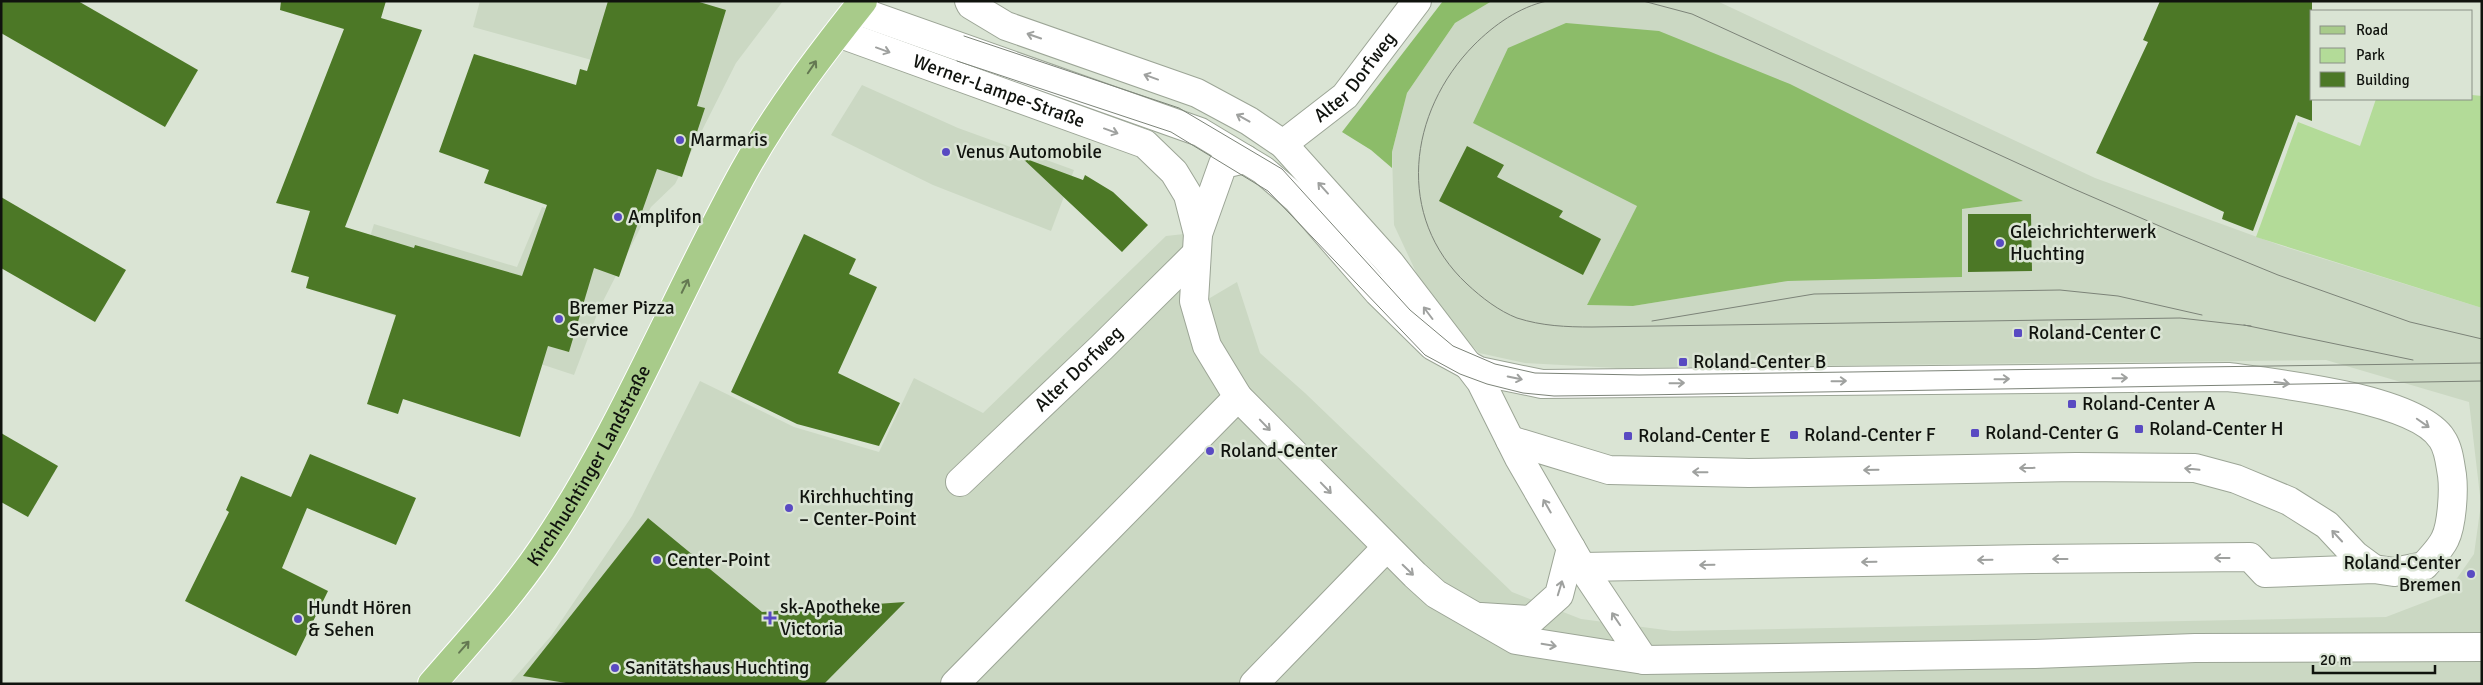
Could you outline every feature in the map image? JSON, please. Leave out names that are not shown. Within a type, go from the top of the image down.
[{"type":"main road","name":"Kirchhuchtinger Landstraße","points":[[432,684],[494,613],[543,548],[623,412],[703,249],[745,170],[811,67],[860,6]]},
{"type":"street","points":[[969,1],[971,5],[1006,26],[1197,93],[1249,121],[1283,144],[1390,263],[1481,382],[1510,440],[1576,558],[1644,660]]},
{"type":"street","name":"Alter Dorfweg","points":[[1283,144],[1345,96],[1417,1]]},
{"type":"street","points":[[860,6],[1200,132],[1263,170],[1297,199],[1378,292],[1433,346],[1479,370],[1542,384],[2228,377],[2297,385],[2379,403],[2421,421],[2442,438],[2448,455],[2453,484],[2446,539],[2424,566],[2394,572],[2374,568],[2265,573],[2250,558],[1576,558]]},
{"type":"street","name":"Werner-Lampe-Straße","points":[[838,33],[1145,144],[1174,172],[1188,195],[1197,244]]},
{"type":"street","points":[[1245,159],[1223,164],[1197,244],[1194,301],[1206,346],[1238,397],[1386,548],[1436,594],[1516,640],[1644,660],[2035,654],[2195,648],[2482,647]]},
{"type":"street","name":"Alter Dorfweg","points":[[960,482],[1102,348],[1197,244]]},
{"type":"street","points":[[955,684],[1238,397]]},
{"type":"street","points":[[1510,440],[1609,470],[1749,473],[2076,467],[2195,468],[2236,479],[2289,500],[2326,525],[2355,555],[2374,568]]},
{"type":"street","points":[[1254,684],[1386,548]]},
{"type":"street","points":[[1474,616],[1531,620],[1559,595],[1576,558]]},
{"type":"shaded area","points":[[480,1],[783,1],[736,63],[675,184],[651,207],[599,309],[574,375],[350,301],[374,224],[517,267],[542,207],[586,220],[642,74],[473,27]]},
{"type":"shaded area","points":[[1492,1],[1717,1],[2095,178],[2282,246],[2482,308],[2482,684],[509,684],[551,636],[632,516],[700,381],[794,427],[879,452],[914,378],[983,413],[1166,236],[1193,233],[1193,308],[1237,282],[1260,353],[1305,393],[1512,592],[1581,619],[1673,631],[2386,617],[2446,594],[2474,554],[2481,504],[2469,402],[2326,360],[1617,368],[1525,363],[1479,353],[1430,302],[1394,225],[1392,152],[1407,93],[1455,23]],"holes":[[[2022,201],[1962,209],[1962,277],[1788,281],[1633,306],[1587,305],[1637,206]]]},
{"type":"shaded area","name":"Venus Automobile","points":[[862,85],[958,128],[1074,170],[1051,231],[933,185],[831,135]]},
{"type":"green space","points":[[1443,1],[1492,1],[1455,23],[1407,93],[1392,152],[1392,168],[1371,150],[1342,132]]},
{"type":"green space","points":[[1566,23],[1659,31],[1790,84],[2023,201],[1962,209],[1962,277],[1788,281],[1633,306],[1587,305],[1637,206],[1473,123],[1508,48]]},
{"type":"green space","points":[[2473,95],[2482,96],[2482,308],[2256,237],[2298,122],[2360,146],[2376,100],[2473,100]]},
{"type":"building","points":[[1,1],[78,1],[198,70],[165,127],[1,33]]},
{"type":"building","points":[[281,1],[386,1],[381,18],[422,30],[345,227],[414,248],[415,245],[522,276],[547,205],[484,183],[489,170],[439,152],[474,54],[576,85],[580,69],[587,71],[608,1],[696,1],[726,10],[697,106],[705,108],[682,177],[657,169],[619,277],[594,268],[569,352],[548,346],[520,437],[403,399],[398,414],[367,404],[396,315],[306,288],[309,277],[291,272],[310,211],[276,203],[344,29],[280,10]]},
{"type":"building","points":[[2160,1],[2312,1],[2312,10],[2310,10],[2310,100],[2312,100],[2312,121],[2296,115],[2253,231],[2222,219],[2224,212],[2096,153],[2148,42],[2143,40]]},
{"type":"building","points":[[1467,146],[1504,165],[1497,177],[1563,211],[1559,217],[1601,239],[1583,275],[1439,201]]},
{"type":"building","points":[[1021,157],[1083,180],[1085,175],[1113,192],[1148,225],[1122,252]]},
{"type":"building","points":[[1,197],[126,270],[95,322],[1,268]]},
{"type":"building","name":"Gleichrichterwerk Huchting","points":[[1968,214],[2031,214],[2032,271],[1968,272]]},
{"type":"building","points":[[804,234],[856,259],[849,274],[877,287],[838,373],[900,403],[879,446],[797,424],[731,392]]},
{"type":"building","points":[[1,433],[58,466],[28,517],[1,502]]},
{"type":"building","points":[[310,454],[416,498],[396,545],[307,508],[282,568],[328,591],[296,656],[185,601],[229,512],[226,510],[241,476],[291,497]]},
{"type":"building","name":"Center-Point","points":[[648,518],[762,612],[905,602],[824,684],[572,684],[523,676]]},
{"type":"tram line","points":[[1547,1],[1517,12],[1499,24],[1474,45],[1452,72],[1435,101],[1424,132],[1419,164],[1420,197],[1428,228],[1444,257],[1467,284],[1491,304],[1510,315],[1526,321],[1582,327],[2180,318],[2251,326]]},
{"type":"tram line","points":[[1643,1],[1692,14],[2074,189],[2278,275],[2410,322],[2482,339]]},
{"type":"tram line","points":[[964,36],[1179,108],[1282,169],[1410,310],[1453,346],[1495,364],[1535,373],[1639,375],[2482,363]]},
{"type":"tram line","points":[[957,61],[1171,132],[1268,191],[1425,355],[1460,374],[1487,384],[1523,393],[1554,396],[1639,395],[2482,381]]},
{"type":"tram line","points":[[1652,321],[1814,294],[2060,290],[2118,296],[2202,315]]},
{"type":"tram line","points":[[2244,325],[2413,360]]},
{"type":"place","name":"Marmaris","points":[[680,140]]},
{"type":"place","name":"Venus Automobile","points":[[946,152]]},
{"type":"place","name":"Amplifon","points":[[618,217]]},
{"type":"place","name":"Gleichrichterwerk Huchting","points":[[2000,243]]},
{"type":"place","name":"Bremer Pizza Service","points":[[559,319]]},
{"type":"place","name":"Roland-Center C","points":[[2018,333]]},
{"type":"place","name":"Roland-Center B","points":[[1683,362]]},
{"type":"place","name":"Roland-Center A","points":[[2072,404]]},
{"type":"place","name":"Roland-Center H","points":[[2139,429]]},
{"type":"place","name":"Roland-Center G","points":[[1975,433]]},
{"type":"place","name":"Roland-Center F","points":[[1794,435]]},
{"type":"place","name":"Roland-Center E","points":[[1628,436]]},
{"type":"place","name":"Roland-Center","points":[[1210,451]]},
{"type":"place","name":"Kirchhuchting – Center-Point","points":[[789,508]]},
{"type":"place","name":"Center-Point","points":[[657,560]]},
{"type":"place","name":"Roland-Center Bremen","points":[[2471,574]]},
{"type":"place","name":"sk-Apotheke Victoria","points":[[770,618]]},
{"type":"place","name":"Hundt Hören & Sehen","points":[[298,619]]},
{"type":"place","name":"Sanitätshaus Huchting","points":[[615,668]]}]
